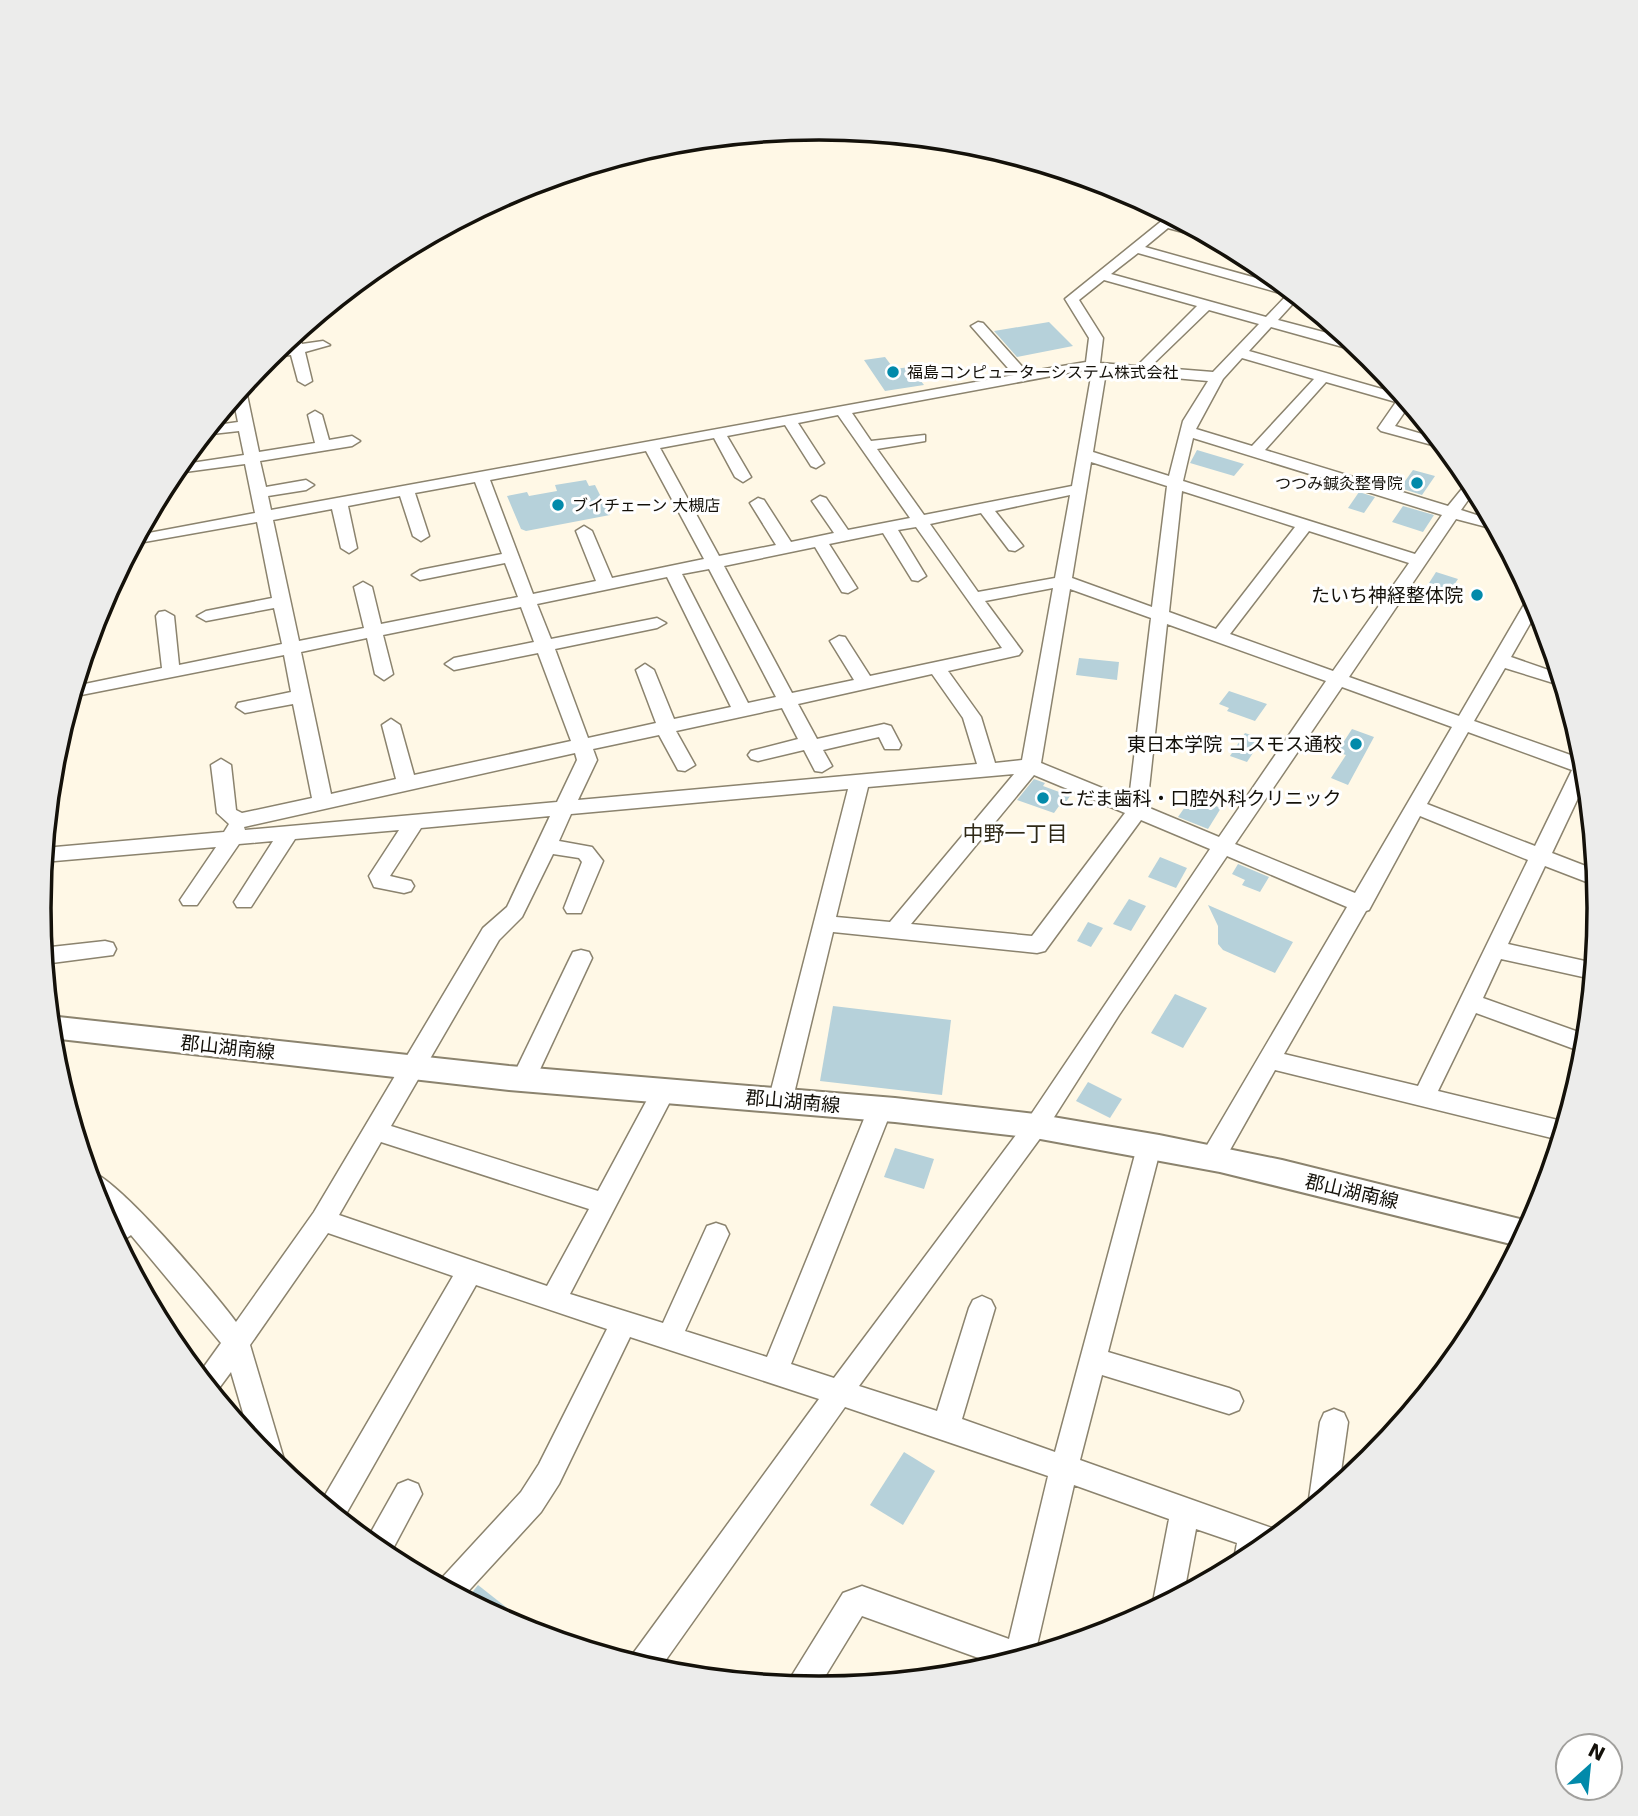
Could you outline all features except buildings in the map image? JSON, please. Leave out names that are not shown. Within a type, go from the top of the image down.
[{"type":"main road","name":"郡山湖南線","points":[[61,1028],[524,1079],[663,1092],[781,1098],[1036,1126],[1212,1159],[1516,1231]]},
{"type":"street","points":[[897,931],[901,922],[1031,766],[1064,581],[1096,367],[1096,338],[1072,299],[1166,223]]},
{"type":"street","points":[[1136,248],[1269,286]]},
{"type":"street","points":[[1101,275],[1338,342]]},
{"type":"street","points":[[822,923],[1037,945],[1137,811],[1158,613],[1175,482],[1186,430],[1217,377],[1288,300]]},
{"type":"street","points":[[1141,371],[1206,305]]},
{"type":"street","points":[[978,326],[1024,377]]},
{"type":"street","points":[[299,342],[323,345]]},
{"type":"street","points":[[296,346],[305,381]]},
{"type":"street","points":[[1240,353],[1393,397]]},
{"type":"street","points":[[146,538],[1024,377],[1096,367],[1217,377]]},
{"type":"street","points":[[1256,451],[1323,377]]},
{"type":"street","points":[[241,401],[323,802]]},
{"type":"street","points":[[1401,406],[1386,428],[1428,440]]},
{"type":"street","points":[[52,854],[236,829],[323,802],[1013,651],[842,410]]},
{"type":"street","points":[[315,415],[323,446]]},
{"type":"street","points":[[789,420],[816,463]]},
{"type":"street","points":[[219,429],[246,425]]},
{"type":"street","points":[[1186,430],[1483,522]]},
{"type":"street","points":[[718,433],[743,477]]},
{"type":"street","points":[[867,446],[920,438]]},
{"type":"street","points":[[190,467],[352,441]]},
{"type":"street","points":[[651,445],[715,561],[821,766]]},
{"type":"street","points":[[1083,454],[1419,561]]},
{"type":"street","points":[[212,1378],[323,1220],[415,1068],[491,934],[515,912],[587,760],[481,476]]},
{"type":"street","points":[[260,493],[306,485]]},
{"type":"street","points":[[83,690],[1078,489]]},
{"type":"street","points":[[406,490],[421,536]]},
{"type":"street","points":[[650,1657],[839,1393],[1036,1126],[1111,1009],[1465,493]]},
{"type":"street","points":[[820,500],[844,536]]},
{"type":"street","points":[[339,503],[349,548]]},
{"type":"street","points":[[758,503],[786,548]]},
{"type":"street","points":[[985,508],[1015,546]]},
{"type":"street","points":[[1220,636],[1306,524]]},
{"type":"street","points":[[888,528],[918,576]]},
{"type":"street","points":[[584,531],[606,584]]},
{"type":"street","points":[[819,541],[848,588]]},
{"type":"street","points":[[420,575],[511,557]]},
{"type":"street","points":[[672,570],[742,710]]},
{"type":"street","points":[[974,598],[1064,581],[1573,762]]},
{"type":"street","points":[[363,587],[384,674]]},
{"type":"street","points":[[206,616],[283,601]]},
{"type":"street","points":[[1212,1159],[1362,905],[1414,806],[1528,612]]},
{"type":"street","points":[[165,617],[171,672]]},
{"type":"street","points":[[454,664],[657,623]]},
{"type":"street","points":[[839,641],[865,683]]},
{"type":"street","points":[[1501,660],[1551,677]]},
{"type":"street","points":[[937,668],[972,717],[988,770]]},
{"type":"street","points":[[645,670],[666,722],[665,727],[685,765]]},
{"type":"street","points":[[245,707],[302,696]]},
{"type":"street","points":[[391,725],[407,784]]},
{"type":"street","points":[[758,755],[884,730],[892,745]]},
{"type":"street","points":[[221,765],[228,813],[236,829]]},
{"type":"street","points":[[236,829],[289,832],[1031,766],[1362,905]]},
{"type":"street","points":[[781,1098],[822,923],[859,783]]},
{"type":"street","points":[[1424,1097],[1538,857],[1576,783]]},
{"type":"street","points":[[1414,806],[1586,875]]},
{"type":"street","points":[[404,886],[381,882],[379,876],[415,821]]},
{"type":"street","points":[[190,900],[236,829]]},
{"type":"street","points":[[244,902],[289,832]]},
{"type":"street","points":[[547,846],[585,852],[593,861],[574,908]]},
{"type":"street","points":[[52,955],[105,949]]},
{"type":"street","points":[[1494,949],[1585,969]]},
{"type":"street","points":[[524,1079],[581,958]]},
{"type":"street","points":[[1469,1002],[1575,1040]]},
{"type":"street","points":[[1269,1060],[1554,1129]]},
{"type":"street","points":[[553,1300],[663,1092]]},
{"type":"street","points":[[775,1370],[880,1109]]},
{"type":"street","points":[[377,1131],[604,1203]]},
{"type":"street","points":[[1021,1649],[1064,1470],[1149,1147]]},
{"type":"street","points":[[323,1220],[553,1300],[946,1427],[1185,1511],[1252,1542]]},
{"type":"street","points":[[122,1227],[218,1318],[237,1345],[264,1439]]},
{"type":"street","points":[[670,1336],[716,1234]]},
{"type":"street","points":[[335,1505],[470,1271]]},
{"type":"street","points":[[946,1427],[982,1308]]},
{"type":"street","points":[[455,1584],[531,1502],[549,1474],[624,1322]]},
{"type":"street","points":[[1093,1360],[1229,1401]]},
{"type":"street","points":[[1325,1487],[1334,1422]]},
{"type":"street","points":[[383,1540],[408,1494]]},
{"type":"street","points":[[1170,1591],[1185,1511]]},
{"type":"street","points":[[808,1676],[853,1603],[862,1601],[1003,1653]]},
{"type":"place","name":"福島コンピューターシステム株式会社","points":[[893,372]]},
{"type":"place","name":"つつみ鍼灸整骨院","points":[[1417,483]]},
{"type":"place","name":"ブイチェーン 大槻店","points":[[558,505]]},
{"type":"place","name":"たいち神経整体院","points":[[1477,595]]},
{"type":"place","name":"東日本学院 コスモス通校","points":[[1356,744]]},
{"type":"place","name":"こだま歯科・口腔外科クリニック","points":[[1043,798]]},
{"type":"district","name":"中野一丁目","points":[[1015,834]]}]
